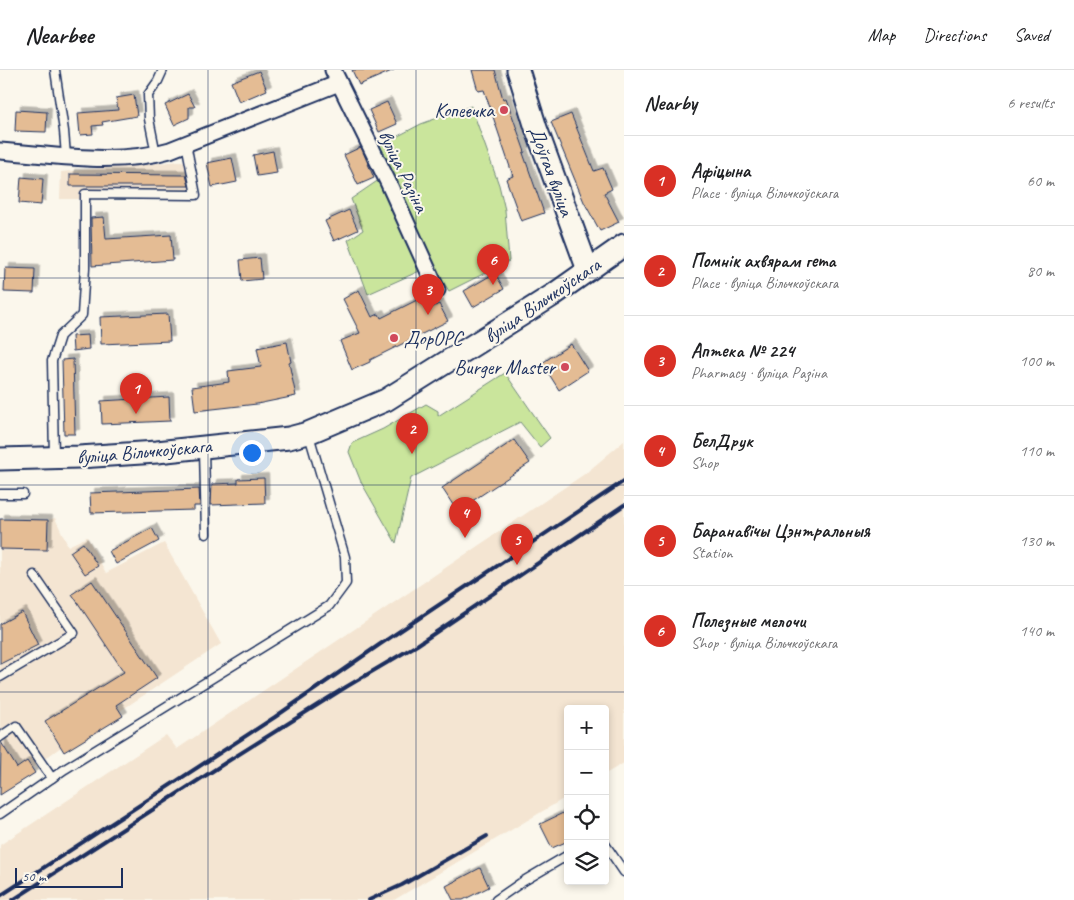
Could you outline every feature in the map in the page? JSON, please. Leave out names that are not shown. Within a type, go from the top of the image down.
[{"type":"main road","name":"Доўгая вуліца","points":[[518,70],[536,128],[588,270]]},
{"type":"main road","name":"вуліца Вільчкоўскага","points":[[0,459],[157,452],[289,438],[308,433],[386,400],[504,327],[624,244]]},
{"type":"street","points":[[0,151],[119,158],[156,154],[186,143],[336,77]]},
{"type":"street","name":"вуліца Разіна","points":[[336,77],[388,182],[437,290]]},
{"type":"lane","points":[[55,70],[66,156]]},
{"type":"lane","points":[[156,154],[149,119],[148,95],[163,70]]},
{"type":"lane","points":[[54,458],[52,360],[60,336],[82,315],[85,268],[85,194],[196,195],[186,143]]},
{"type":"lane","points":[[0,814],[52,778],[329,606],[346,584],[345,557],[308,433]]},
{"type":"lane","points":[[204,447],[206,534]]},
{"type":"lane","points":[[0,494],[24,494]]},
{"type":"lane","points":[[0,677],[74,633],[34,575]]},
{"type":"lane","points":[[0,737],[16,726],[52,778]]},
{"type":"lane","points":[[609,850],[624,872]]},
{"type":"lane","points":[[496,900],[564,857]]},
{"type":"shaded area","points":[[181,161],[193,163],[196,199],[60,199],[61,172]]},
{"type":"shaded area","points":[[624,441],[624,763],[609,772],[609,705],[564,705],[564,798],[394,900],[0,900],[0,845],[166,735],[177,749],[586,473]]},
{"type":"shaded area","points":[[55,518],[68,546],[87,537],[106,573],[164,543],[221,644],[120,711],[123,716],[64,752],[61,747],[0,795],[0,519],[48,520]]},
{"type":"green space","points":[[471,106],[499,185],[505,210],[509,261],[449,291],[433,265],[368,294],[348,240],[363,230],[351,199],[389,173],[377,147],[421,124]]},
{"type":"green space","points":[[505,373],[550,438],[540,447],[520,422],[411,478],[396,543],[361,482],[349,452],[352,443],[383,429],[426,404],[438,411],[438,416]]},
{"type":"building","points":[[352,70],[394,70],[359,85]]},
{"type":"building","points":[[472,70],[495,70],[503,99],[506,98],[544,213],[521,221],[506,179],[513,176],[484,90],[478,91]]},
{"type":"building","points":[[259,71],[267,90],[239,102],[231,82]]},
{"type":"building","points":[[188,94],[195,107],[189,107],[189,118],[174,125],[165,105]]},
{"type":"building","points":[[134,95],[137,116],[102,122],[103,125],[92,126],[93,134],[80,135],[78,113],[118,110],[116,98]]},
{"type":"building","points":[[387,102],[397,124],[379,132],[369,110]]},
{"type":"building","points":[[16,110],[47,112],[46,132],[15,131]]},
{"type":"building","points":[[571,114],[594,171],[603,168],[612,189],[604,193],[619,222],[600,231],[584,202],[551,122]]},
{"type":"building","points":[[361,147],[374,178],[358,185],[344,155]]},
{"type":"building","points":[[273,151],[277,173],[257,176],[253,155]]},
{"type":"building","points":[[232,158],[237,182],[212,187],[207,163]]},
{"type":"building","points":[[70,174],[186,175],[189,186],[70,186]]},
{"type":"building","points":[[21,177],[43,179],[41,205],[19,203]]},
{"type":"building","points":[[349,210],[358,230],[334,241],[325,221]]},
{"type":"building","points":[[104,217],[106,239],[171,235],[173,260],[92,266],[91,218]]},
{"type":"building","points":[[260,258],[262,279],[242,281],[240,260]]},
{"type":"building","points":[[5,268],[35,269],[34,293],[4,292]]},
{"type":"building","points":[[495,273],[504,289],[473,307],[464,291]]},
{"type":"building","points":[[359,290],[372,317],[379,314],[381,318],[423,297],[429,309],[439,304],[448,321],[352,370],[340,341],[360,333],[343,299]]},
{"type":"building","points":[[168,314],[170,341],[101,344],[100,317]]},
{"type":"building","points":[[88,335],[89,349],[73,351],[72,336]]},
{"type":"building","points":[[287,342],[296,396],[257,404],[195,411],[192,387],[229,382],[228,371],[261,367],[257,348]]},
{"type":"building","name":"Burger Master","points":[[571,344],[588,371],[559,390],[542,363]]},
{"type":"building","points":[[73,359],[75,434],[64,434],[62,360]]},
{"type":"building","points":[[169,397],[170,421],[102,424],[101,401]]},
{"type":"building","points":[[514,440],[530,463],[457,511],[442,488]]},
{"type":"building","points":[[264,478],[265,503],[211,505],[212,484],[238,483],[238,479]]},
{"type":"building","points":[[199,489],[200,506],[194,506],[194,510],[91,513],[90,493]]},
{"type":"building","points":[[0,519],[48,520],[47,550],[0,549]]},
{"type":"building","points":[[152,528],[159,541],[116,564],[109,551]]},
{"type":"building","points":[[83,543],[98,566],[85,574],[70,552]]},
{"type":"building","points":[[92,581],[157,678],[116,705],[123,716],[64,752],[45,721],[124,672],[72,594]]},
{"type":"building","points":[[22,612],[38,645],[0,664],[0,624]]},
{"type":"building","points":[[1,742],[17,768],[27,761],[35,773],[0,795]]},
{"type":"building","points":[[563,813],[564,843],[552,848],[540,824]]},
{"type":"building","points":[[480,868],[489,887],[463,900],[453,900],[446,886]]},
{"type":"railway","points":[[0,896],[275,717],[624,481]]},
{"type":"railway","points":[[13,900],[225,763],[417,645],[624,505]]},
{"type":"railway","points":[[369,900],[402,885],[487,836]]},
{"type":"place","name":"Копеечка","points":[[504,110]]},
{"type":"place","name":"Полезные мелочи","points":[[493,285]]},
{"type":"place","name":"Аптека № 224","points":[[428,315]]},
{"type":"place","name":"ДорОРС","points":[[394,338]]},
{"type":"place","name":"Burger Master","points":[[565,367]]},
{"type":"place","name":"Афіцына","points":[[136,414]]},
{"type":"place","name":"Помнік ахвярам гета","points":[[412,454]]},
{"type":"place","name":"БелДрук","points":[[465,538]]},
{"type":"place","name":"Баранавічы Цэнтральныя","points":[[517,565]]}]
